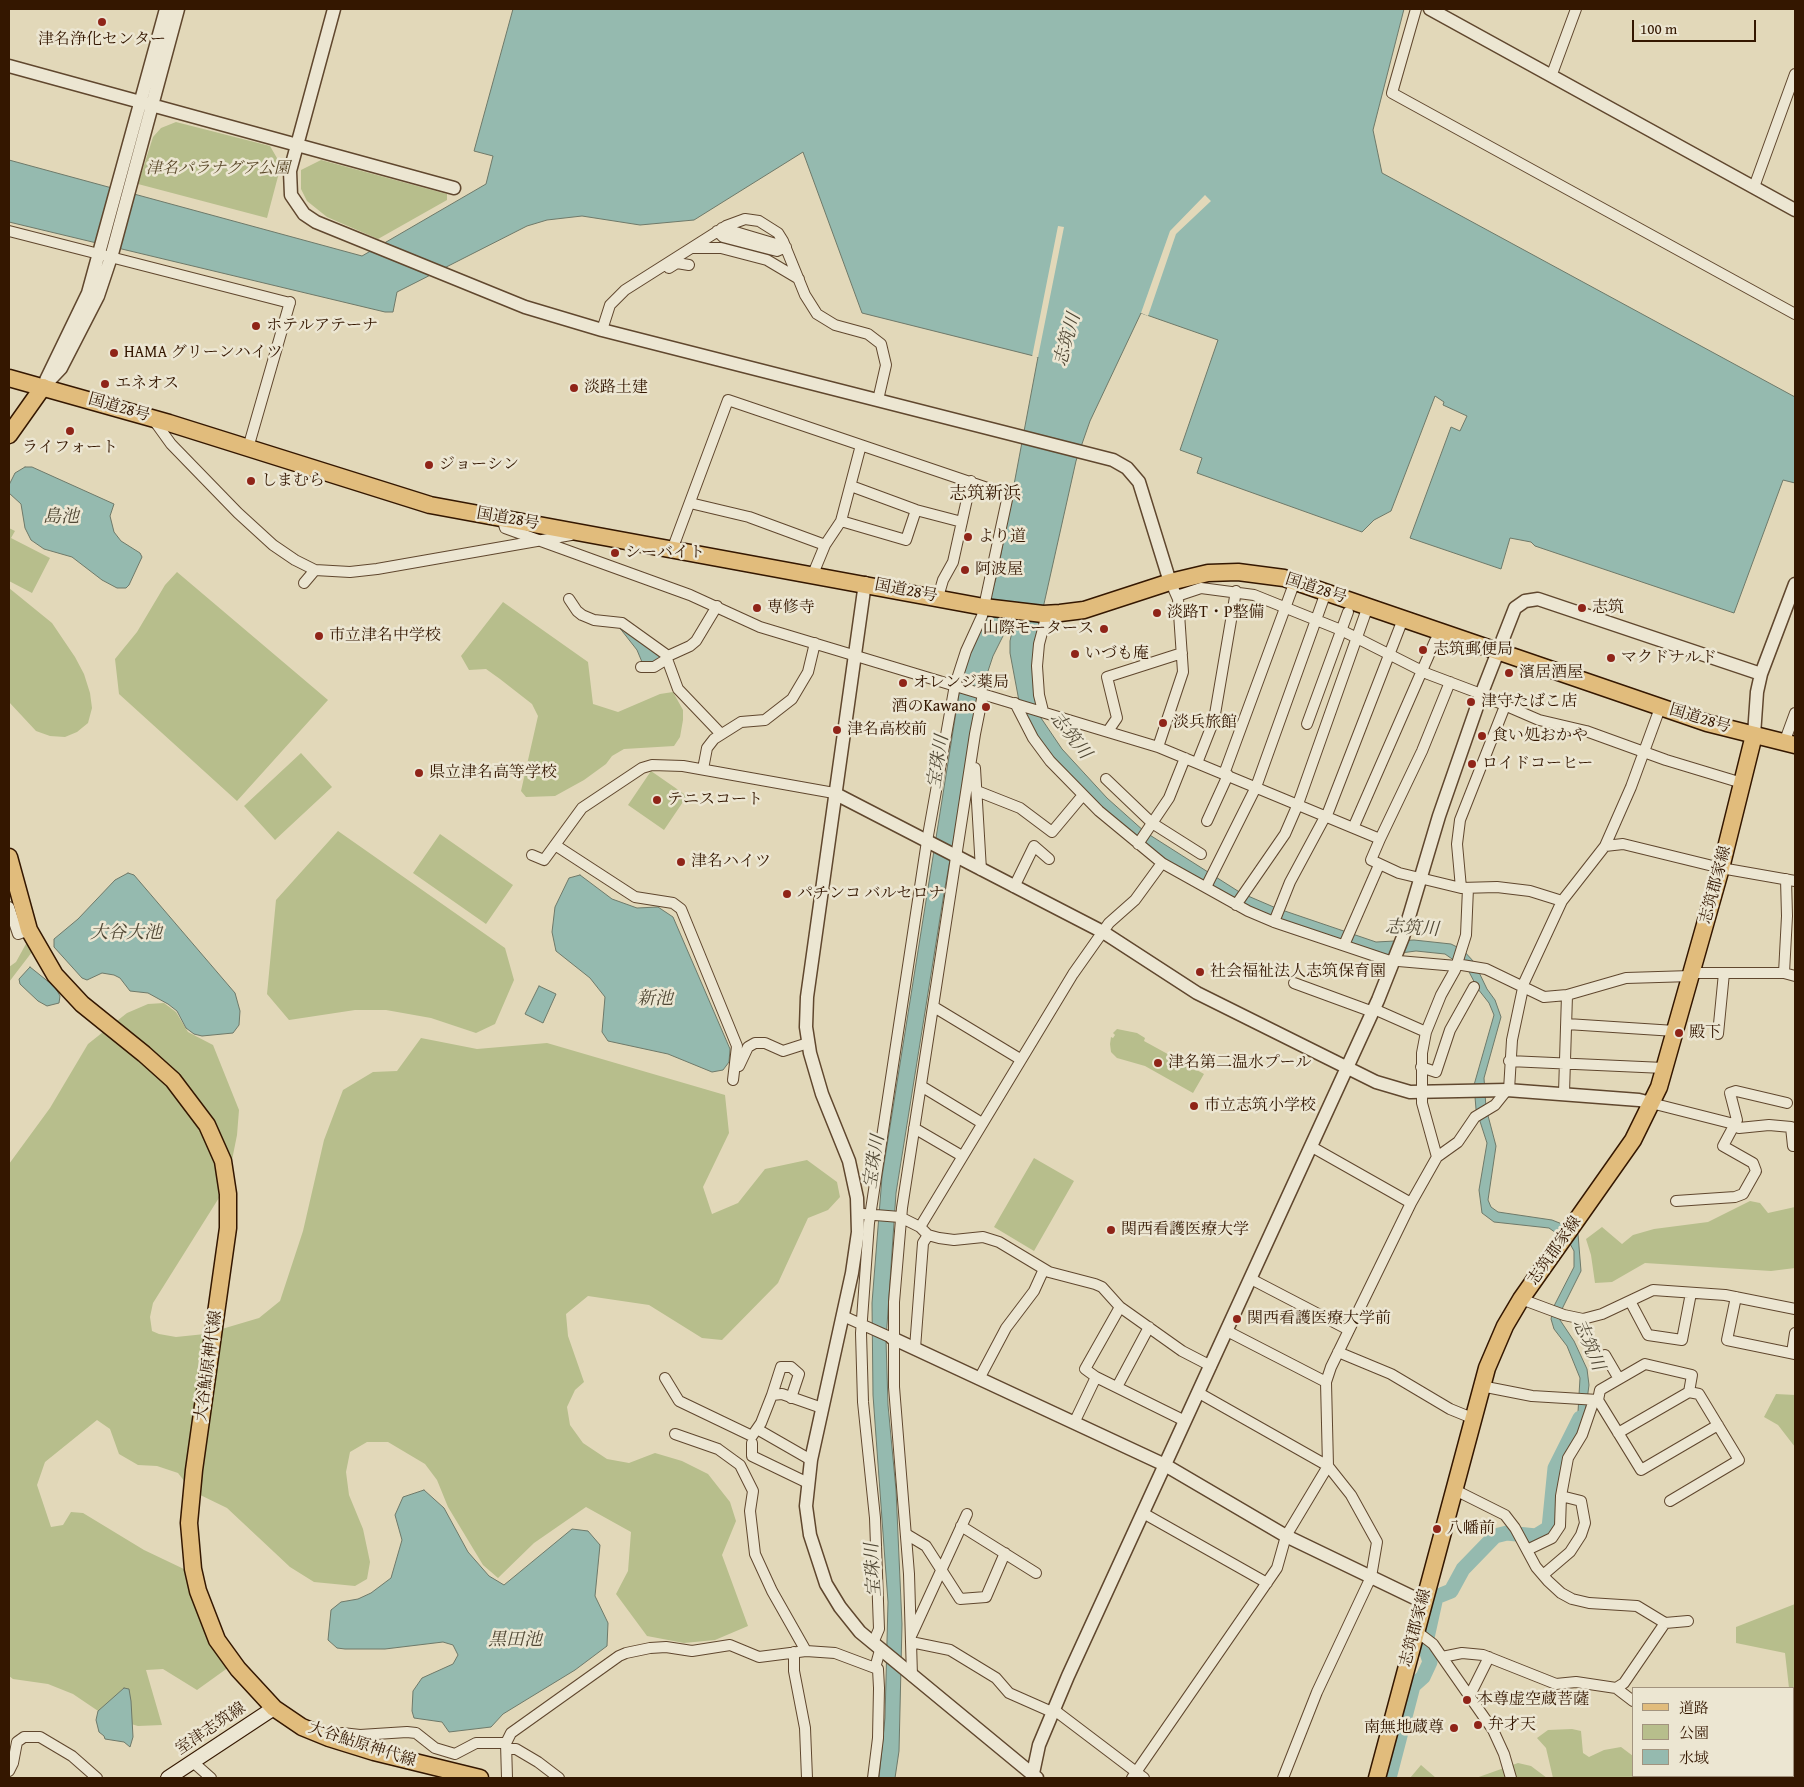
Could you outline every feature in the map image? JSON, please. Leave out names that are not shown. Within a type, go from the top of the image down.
[{"type":"main road","name":"国道28号","points":[[9,378],[152,418],[411,500],[672,550],[865,583],[985,607],[1045,614],[1084,610],[1174,589],[1222,572],[1251,572],[1295,581],[1660,708],[1707,723],[1790,744]]},
{"type":"main road","points":[[9,435],[43,387]]},
{"type":"main road","name":"志筑郡家線","points":[[1377,1778],[1419,1633],[1423,1602],[1481,1386],[1500,1338],[1522,1299],[1633,1140],[1651,1103],[1664,1068],[1721,868],[1754,735]]},
{"type":"main road","name":"大谷鮎原神代線","points":[[9,857],[29,930],[48,964],[73,996],[159,1066],[187,1096],[207,1125],[222,1161],[228,1194],[228,1228],[190,1505],[192,1568],[203,1608],[226,1655],[274,1708],[302,1726],[329,1738],[374,1752],[474,1778]]},
{"type":"main road","name":"室津志筑線","points":[[168,1778],[194,1763],[274,1708]]},
{"type":"street","points":[[43,387],[61,368],[82,332],[98,296],[106,254],[146,103],[166,9]]},
{"type":"street","points":[[146,103],[178,9]]},
{"type":"street","points":[[334,9],[297,145],[289,183],[295,204],[316,222],[525,308],[602,330],[1083,451],[1113,460],[1134,474],[1144,494],[1174,589],[1182,652],[1183,672],[1158,747]]},
{"type":"street","points":[[1416,9],[1392,93],[1795,314]]},
{"type":"street","points":[[1430,9],[1552,74],[1795,210]]},
{"type":"street","points":[[1552,74],[1576,9]]},
{"type":"street","points":[[9,66],[454,188]]},
{"type":"street","points":[[1754,187],[1795,74]]},
{"type":"street","points":[[602,330],[610,305],[617,296],[720,230],[738,221],[759,221],[778,233],[786,246],[809,304],[817,314],[835,325],[868,334],[881,344],[886,365],[878,400]]},
{"type":"street","points":[[720,230],[722,237],[776,251],[786,246]]},
{"type":"street","points":[[9,231],[290,302],[248,448]]},
{"type":"street","points":[[691,248],[721,248],[767,260],[799,279]]},
{"type":"street","points":[[630,287],[647,281],[677,263],[690,263]]},
{"type":"street","points":[[672,550],[728,400],[1008,495],[985,607],[966,651],[957,685],[927,841],[867,1214],[855,1254],[811,1460],[806,1506],[810,1535],[823,1579],[847,1617],[876,1646],[1034,1777],[1053,1710],[1373,1011],[1403,937],[1439,816],[1481,695],[1515,608],[1525,601],[1538,599],[1761,674]]},
{"type":"street","points":[[152,418],[170,444],[238,513],[274,545],[295,560],[315,570],[350,572],[377,569],[581,533]]},
{"type":"street","points":[[813,574],[816,562],[841,521],[861,445]]},
{"type":"street","points":[[938,597],[943,580],[953,562],[971,481]]},
{"type":"street","points":[[851,486],[916,510],[962,522]]},
{"type":"street","points":[[690,503],[749,517],[825,546]]},
{"type":"street","points":[[841,521],[906,540],[916,510]]},
{"type":"street","points":[[502,518],[505,528],[542,540],[717,606],[760,627],[1158,747],[1354,826],[1380,839]]},
{"type":"street","points":[[304,583],[315,570]]},
{"type":"street","points":[[1207,821],[1226,774],[1284,606],[1295,581]]},
{"type":"street","points":[[865,583],[808,988],[808,1043],[822,1094],[849,1161],[856,1189],[867,1214],[863,1402],[876,1527],[879,1629],[875,1668]]},
{"type":"street","points":[[1174,589],[1201,588],[1222,592],[1236,591],[1284,606],[1341,630],[1390,656],[1539,720],[1586,731],[1742,783]]},
{"type":"street","points":[[1197,762],[1214,720],[1236,591]]},
{"type":"street","points":[[1754,735],[1757,692],[1761,674],[1794,591]]},
{"type":"street","points":[[1206,887],[1256,787],[1326,592]]},
{"type":"street","points":[[569,599],[577,611],[594,620],[622,623],[668,658],[678,689],[721,734]]},
{"type":"street","points":[[641,667],[654,667],[690,646],[696,641],[717,606]]},
{"type":"street","points":[[1236,904],[1284,834],[1298,804],[1368,606]]},
{"type":"street","points":[[1307,724],[1348,612]]},
{"type":"street","points":[[1042,711],[1038,695],[1037,666],[1038,644],[1045,614]]},
{"type":"street","points":[[1274,922],[1290,882],[1327,815],[1403,619]]},
{"type":"street","points":[[1354,826],[1435,641]]},
{"type":"street","points":[[703,769],[709,745],[721,734],[741,722],[762,722],[792,699],[808,672],[815,643]]},
{"type":"street","points":[[1108,731],[1116,718],[1107,677],[1182,652]]},
{"type":"street","points":[[1450,682],[1422,751],[1371,860],[1379,865],[1421,879],[1464,888],[1512,888],[1538,893],[1562,901]]},
{"type":"street","points":[[908,1673],[911,1640],[906,1534],[894,1387],[894,1302],[901,1217],[914,1128],[934,1007],[955,856],[984,694]]},
{"type":"street","points":[[1016,703],[1040,749],[1083,795],[1138,844],[1162,863],[1236,904],[1274,922],[1393,961],[1479,967],[1544,997],[1567,995],[1626,978],[1724,973],[1784,973],[1795,976]]},
{"type":"street","points":[[1437,1157],[1424,1118],[1421,1067],[1426,1032],[1458,965],[1466,935],[1464,888],[1457,844],[1460,820],[1505,706]]},
{"type":"street","points":[[911,1640],[950,1650],[996,1678],[1009,1693],[1053,1710],[1137,1776],[1277,1568],[1286,1536],[1328,1466],[1326,1382],[1338,1352],[1411,1203],[1437,1157],[1458,1142],[1476,1117],[1490,1109],[1508,1090],[1509,1061],[1518,1002],[1523,988],[1562,901],[1605,846],[1645,752],[1660,708]]},
{"type":"street","points":[[1790,744],[1795,713]]},
{"type":"street","points":[[1138,844],[1169,798],[1184,758]]},
{"type":"street","points":[[532,854],[544,860],[582,808],[642,768],[658,764],[703,769],[834,793],[1103,932],[1197,993],[1348,1069],[1386,1086],[1422,1093],[1508,1090],[1639,1100],[1735,1124],[1745,1129],[1769,1125],[1791,1127],[1793,1146]]},
{"type":"street","points":[[971,764],[975,766],[981,870]]},
{"type":"street","points":[[1106,779],[1152,823],[1201,854]]},
{"type":"street","points":[[977,791],[1020,808],[1052,832],[1083,795]]},
{"type":"street","points":[[1605,846],[1623,844],[1721,868],[1790,880],[1784,973]]},
{"type":"street","points":[[555,845],[635,897],[673,903],[681,909],[737,1046],[733,1080],[745,1052],[751,1045],[764,1043],[784,1051],[808,1043]]},
{"type":"street","points":[[1014,887],[1034,846],[1049,859]]},
{"type":"street","points":[[920,1227],[1072,974],[1108,923],[1135,900],[1162,863]]},
{"type":"street","points":[[1344,945],[1379,865]]},
{"type":"street","points":[[9,907],[18,934],[29,930]]},
{"type":"street","points":[[1718,1034],[1724,973]]},
{"type":"street","points":[[1294,983],[1426,1032]]},
{"type":"street","points":[[1421,1067],[1436,1072],[1450,1030],[1474,987]]},
{"type":"street","points":[[1564,1094],[1567,995]]},
{"type":"street","points":[[934,1007],[1020,1060]]},
{"type":"street","points":[[1567,1024],[1675,1030]]},
{"type":"street","points":[[1509,1061],[1664,1068]]},
{"type":"street","points":[[921,1086],[982,1123]]},
{"type":"street","points":[[1676,1201],[1735,1197],[1743,1194],[1756,1171],[1753,1163],[1723,1146],[1737,1120],[1730,1094],[1736,1091],[1787,1103]]},
{"type":"street","points":[[914,1128],[962,1156]]},
{"type":"street","points":[[1312,1147],[1411,1203]]},
{"type":"street","points":[[867,1214],[901,1217],[920,1227],[928,1235],[954,1240],[983,1237],[999,1242],[1044,1270],[1102,1287],[1120,1307],[1182,1351],[1211,1366]]},
{"type":"street","points":[[915,1348],[923,1243],[928,1235]]},
{"type":"street","points":[[979,1379],[1006,1328],[1034,1291],[1044,1270]]},
{"type":"street","points":[[1251,1279],[1349,1330]]},
{"type":"street","points":[[1522,1299],[1583,1319],[1602,1314],[1653,1290],[1736,1297],[1795,1309]]},
{"type":"street","points":[[1630,1301],[1648,1335],[1682,1340],[1691,1293]]},
{"type":"street","points":[[1736,1297],[1727,1340],[1794,1353],[1795,1333]]},
{"type":"street","points":[[1120,1307],[1085,1369],[1096,1377],[1186,1421]]},
{"type":"street","points":[[842,1316],[915,1348],[1165,1465],[1286,1536],[1423,1602]]},
{"type":"street","points":[[1117,1387],[1149,1327]]},
{"type":"street","points":[[1227,1330],[1326,1382]]},
{"type":"street","points":[[1338,1352],[1391,1374],[1450,1409],[1472,1418]]},
{"type":"street","points":[[1606,1355],[1619,1379]]},
{"type":"street","points":[[1525,1546],[1552,1538],[1560,1526],[1561,1496],[1568,1458],[1582,1435],[1594,1400],[1600,1390],[1645,1364],[1692,1376],[1689,1392]]},
{"type":"street","points":[[740,1465],[742,1457],[754,1436],[772,1396],[782,1367],[791,1368],[799,1374],[792,1398]]},
{"type":"street","points":[[1074,1424],[1096,1377]]},
{"type":"street","points":[[665,1378],[679,1401],[811,1460]]},
{"type":"street","points":[[1481,1386],[1532,1396],[1594,1400]]},
{"type":"street","points":[[1618,1433],[1689,1392],[1699,1394],[1739,1460],[1670,1501]]},
{"type":"street","points":[[1199,1393],[1328,1466],[1352,1495],[1377,1542],[1370,1576],[1317,1692],[1283,1778]]},
{"type":"street","points":[[772,1396],[782,1394],[822,1408]]},
{"type":"street","points":[[1594,1400],[1618,1433],[1641,1470],[1718,1425]]},
{"type":"street","points":[[675,1434],[718,1449],[740,1465],[753,1491],[750,1511],[755,1554],[772,1591],[806,1651]]},
{"type":"street","points":[[754,1436],[752,1456],[808,1483]]},
{"type":"street","points":[[1453,1489],[1505,1515],[1543,1575],[1561,1592],[1572,1599],[1603,1605],[1637,1606],[1664,1623],[1688,1621]]},
{"type":"street","points":[[1543,1575],[1570,1552],[1581,1535],[1585,1523],[1582,1501],[1561,1496]]},
{"type":"street","points":[[1143,1513],[1267,1583]]},
{"type":"street","points":[[911,1640],[967,1514]]},
{"type":"street","points":[[961,1526],[1036,1573]]},
{"type":"street","points":[[906,1534],[926,1546],[942,1568],[960,1599],[986,1597],[1006,1553]]},
{"type":"street","points":[[1616,1688],[1624,1683],[1664,1623]]},
{"type":"street","points":[[1419,1633],[1433,1644],[1470,1695],[1500,1742],[1511,1778]]},
{"type":"street","points":[[507,1778],[507,1746],[511,1733],[619,1656],[631,1652],[666,1647],[692,1650],[730,1645],[759,1657],[806,1651],[835,1653],[878,1669],[878,1738],[873,1778]]},
{"type":"street","points":[[794,1652],[794,1671],[805,1728],[806,1778]]},
{"type":"street","points":[[1442,1657],[1462,1653],[1489,1657],[1512,1665],[1534,1677],[1556,1684],[1576,1682],[1616,1688],[1632,1700]]},
{"type":"street","points":[[1470,1695],[1489,1657]]},
{"type":"street","points":[[329,1738],[342,1733],[360,1735],[416,1733],[435,1748],[455,1754],[476,1743],[507,1746],[538,1762],[559,1778]]},
{"type":"street","points":[[9,1771],[13,1763],[17,1742],[24,1737],[40,1737],[72,1756],[97,1778]]},
{"type":"street","points":[[194,1763],[211,1778]]},
{"type":"green space","name":"津名パラナグア公園","points":[[176,122],[270,146],[281,165],[267,218],[138,184],[153,137],[161,128]]},
{"type":"green space","name":"津名パラナグア公園","points":[[321,160],[447,194],[447,200],[378,239],[327,217],[307,201],[301,189],[301,170]]},
{"type":"green space","points":[[9,528],[15,531],[11,538],[50,558],[32,593],[9,581]]},
{"type":"green space","points":[[177,572],[328,700],[237,801],[119,694],[115,659],[137,632],[165,585]]},
{"type":"green space","points":[[9,588],[52,623],[84,674],[92,708],[88,723],[77,732],[65,737],[50,736],[36,731],[9,702]]},
{"type":"green space","points":[[503,602],[588,662],[593,704],[618,712],[660,694],[673,692],[683,710],[680,737],[674,746],[624,749],[612,756],[606,764],[584,780],[555,796],[526,797],[521,791],[538,716],[532,704],[486,669],[469,670],[461,656]]},
{"type":"green space","points":[[301,753],[332,787],[275,840],[244,806]]},
{"type":"green space","name":"テニスコート","points":[[651,771],[687,796],[664,830],[628,805]]},
{"type":"green space","points":[[338,831],[505,948],[514,980],[495,1024],[476,1033],[431,1018],[386,1010],[355,1010],[289,1020],[267,994],[276,900]]},
{"type":"green space","points":[[440,834],[513,885],[486,924],[413,873]]},
{"type":"green space","points":[[27,942],[32,952],[9,982],[9,967],[16,962]]},
{"type":"green space","points":[[164,1003],[176,1012],[188,1032],[213,1045],[239,1110],[237,1135],[227,1185],[153,1303],[150,1317],[152,1331],[159,1334],[176,1337],[205,1334],[259,1318],[280,1301],[303,1231],[324,1140],[343,1090],[373,1072],[397,1071],[421,1038],[477,1049],[547,1043],[725,1095],[729,1133],[703,1187],[712,1214],[738,1203],[765,1169],[807,1160],[837,1182],[840,1197],[828,1210],[808,1218],[778,1283],[722,1340],[702,1338],[649,1305],[588,1296],[566,1314],[568,1336],[584,1382],[575,1390],[567,1407],[570,1425],[583,1443],[607,1459],[629,1463],[655,1453],[682,1461],[708,1474],[730,1502],[736,1521],[722,1555],[748,1626],[715,1640],[684,1643],[647,1636],[616,1594],[628,1571],[631,1532],[586,1507],[534,1543],[498,1578],[483,1565],[448,1507],[437,1480],[425,1464],[388,1442],[367,1442],[350,1452],[346,1472],[349,1495],[363,1529],[370,1562],[367,1579],[355,1586],[314,1582],[290,1567],[227,1508],[192,1491],[178,1473],[157,1466],[138,1465],[119,1454],[110,1429],[97,1420],[45,1462],[37,1485],[51,1527],[63,1525],[71,1512],[83,1513],[144,1550],[186,1570],[229,1667],[197,1690],[163,1669],[146,1670],[162,1725],[138,1726],[107,1717],[73,1694],[48,1684],[13,1679],[9,1676],[9,1164],[50,1108],[88,1044],[127,1013],[148,1004]]},
{"type":"green space","name":"津名第二温水プール","points":[[1117,1029],[1137,1033],[1145,1038],[1144,1041],[1204,1074],[1193,1093],[1145,1066],[1117,1058],[1111,1052],[1110,1044],[1111,1037],[1113,1038],[1115,1035],[1113,1033]]},
{"type":"green space","points":[[1034,1158],[1074,1181],[1034,1251],[994,1227]]},
{"type":"green space","points":[[1750,1201],[1760,1203],[1768,1213],[1795,1207],[1795,1268],[1771,1271],[1645,1263],[1612,1282],[1595,1283],[1591,1255],[1586,1239],[1602,1227],[1622,1244],[1633,1235],[1654,1229],[1708,1222]]},
{"type":"green space","points":[[1776,1394],[1795,1395],[1795,1447],[1778,1425],[1764,1417]]},
{"type":"green space","points":[[1795,1604],[1795,1697],[1794,1687],[1789,1687],[1785,1653],[1736,1643],[1736,1627]]},
{"type":"green space","points":[[1572,1729],[1581,1731],[1583,1753],[1589,1757],[1604,1750],[1621,1747],[1632,1755],[1632,1777],[1655,1778],[1553,1778],[1546,1748],[1537,1738],[1548,1730]]},
{"type":"green space","points":[[1518,1763],[1531,1766],[1547,1778],[1476,1778]]},
{"type":"green space","points":[[1421,1765],[1436,1778],[1410,1778]]},
{"type":"water","points":[[513,9],[1404,9],[1373,130],[1382,173],[1795,397],[1795,483],[1783,480],[1734,613],[1535,546],[1531,542],[1510,538],[1501,569],[1410,538],[1451,427],[1460,431],[1467,416],[1443,405],[1444,402],[1435,396],[1391,511],[1374,520],[1362,532],[1197,473],[1202,458],[1180,450],[1218,340],[1141,313],[1090,421],[1076,461],[1039,626],[1037,706],[1041,718],[1062,749],[1107,798],[1145,832],[1241,893],[1276,908],[1376,942],[1414,940],[1451,944],[1463,950],[1474,962],[1487,989],[1495,1000],[1501,1017],[1484,1078],[1486,1108],[1496,1146],[1488,1200],[1491,1207],[1498,1212],[1552,1220],[1578,1234],[1581,1271],[1562,1309],[1560,1320],[1574,1341],[1587,1369],[1589,1385],[1585,1415],[1574,1438],[1569,1430],[1578,1412],[1580,1378],[1567,1346],[1554,1329],[1551,1319],[1554,1306],[1574,1267],[1574,1251],[1569,1242],[1549,1228],[1494,1222],[1482,1213],[1479,1190],[1487,1143],[1476,1109],[1474,1085],[1494,1015],[1489,1003],[1478,989],[1468,970],[1445,954],[1416,951],[1385,955],[1273,919],[1162,860],[1126,831],[1046,753],[1019,701],[1010,653],[1010,641],[1014,623],[1010,622],[993,656],[979,698],[944,893],[896,1193],[886,1340],[888,1405],[896,1490],[902,1624],[899,1751],[895,1778],[879,1778],[885,1718],[888,1602],[873,1395],[872,1303],[882,1177],[961,681],[967,655],[984,618],[997,575],[1038,357],[862,313],[803,152],[694,220],[640,225],[582,216],[547,220],[527,226],[397,292],[393,312],[385,312],[9,222],[9,160],[362,256],[486,184],[493,156],[474,151]]},
{"type":"water","name":"島池","points":[[25,467],[32,467],[114,504],[110,516],[114,532],[121,541],[140,553],[142,557],[126,588],[117,588],[102,580],[72,557],[44,549],[31,540],[25,528],[21,504],[9,493],[9,485],[15,473]]},
{"type":"water","points":[[619,627],[657,650],[662,658],[658,663],[642,662],[637,650]]},
{"type":"water","name":"大谷大池","points":[[128,873],[134,875],[235,993],[240,1011],[239,1025],[233,1033],[202,1036],[194,1034],[186,1028],[177,1011],[168,1004],[148,993],[130,991],[120,978],[114,975],[102,973],[87,980],[82,978],[54,947],[54,939],[78,919],[115,880]]},
{"type":"water","name":"新池","points":[[580,875],[612,899],[637,908],[658,907],[673,917],[730,1049],[729,1062],[723,1070],[712,1072],[668,1054],[608,1041],[602,1032],[605,997],[590,978],[556,951],[552,932],[555,907],[569,878]]},
{"type":"water","points":[[30,967],[55,987],[60,996],[59,1003],[47,1006],[38,1001],[20,984],[19,979]]},
{"type":"water","points":[[539,986],[556,994],[543,1023],[525,1014]]},
{"type":"water","name":"黒田池","points":[[424,1490],[444,1508],[468,1552],[489,1576],[504,1585],[572,1529],[588,1531],[600,1545],[595,1596],[608,1623],[607,1646],[575,1670],[503,1714],[491,1727],[449,1732],[442,1722],[414,1718],[412,1711],[413,1691],[422,1678],[453,1664],[458,1655],[453,1645],[443,1642],[385,1649],[345,1649],[337,1648],[328,1640],[331,1610],[341,1602],[358,1599],[371,1593],[391,1578],[402,1540],[395,1515],[403,1497]]},
{"type":"water","points":[[124,1688],[129,1689],[131,1701],[133,1737],[130,1747],[124,1742],[105,1739],[99,1732],[96,1720],[98,1711]]},
{"type":"water","points":[[1784,1777],[1785,1778],[1718,1778]]},
{"type":"pier","points":[[1205,195],[1211,201],[1176,234],[1148,316],[1141,313],[1170,231]]},
{"type":"pier","points":[[1058,226],[1064,227],[1038,357],[1032,357]]},
{"type":"waterway","name":"志筑川","points":[[1389,1778],[1413,1686],[1423,1677],[1430,1662],[1425,1647],[1436,1597],[1451,1591],[1463,1569],[1495,1536],[1507,1533],[1536,1536],[1549,1528],[1555,1468],[1580,1418]]},
{"type":"place","name":"津名浄化センター","points":[[102,22]]},
{"type":"place","name":"ホテルアテーナ","points":[[256,326]]},
{"type":"place","name":"HAMA グリーンハイツ","points":[[114,353]]},
{"type":"place","name":"エネオス","points":[[105,384]]},
{"type":"place","name":"淡路土建","points":[[574,388]]},
{"type":"place","name":"ライフォート","points":[[70,431]]},
{"type":"place","name":"ジョーシン","points":[[429,465]]},
{"type":"place","name":"しまむら","points":[[251,481]]},
{"type":"place","name":"より道","points":[[968,537]]},
{"type":"place","name":"シーバイト","points":[[615,553]]},
{"type":"place","name":"阿波屋","points":[[965,570]]},
{"type":"place","name":"専修寺","points":[[757,608]]},
{"type":"place","name":"志筑","points":[[1582,608]]},
{"type":"place","name":"淡路T・P整備","points":[[1157,613]]},
{"type":"place","name":"山際モータース","points":[[1104,629]]},
{"type":"place","name":"市立津名中学校","points":[[319,636]]},
{"type":"place","name":"志筑郵便局","points":[[1423,650]]},
{"type":"place","name":"いづも庵","points":[[1075,654]]},
{"type":"place","name":"マクドナルド","points":[[1611,658]]},
{"type":"place","name":"濱居酒屋","points":[[1509,673]]},
{"type":"place","name":"オレンジ薬局","points":[[903,683]]},
{"type":"place","name":"津守たばこ店","points":[[1471,702]]},
{"type":"place","name":"酒のKawano","points":[[986,707]]},
{"type":"place","name":"淡兵旅館","points":[[1163,723]]},
{"type":"place","name":"津名高校前","points":[[837,730]]},
{"type":"place","name":"食い処おかや","points":[[1482,736]]},
{"type":"place","name":"ロイドコーヒー","points":[[1472,764]]},
{"type":"place","name":"県立津名高等学校","points":[[419,773]]},
{"type":"place","name":"テニスコート","points":[[657,800]]},
{"type":"place","name":"津名ハイツ","points":[[681,862]]},
{"type":"place","name":"パチンコ バルセロナ","points":[[787,894]]},
{"type":"place","name":"社会福祉法人志筑保育園","points":[[1200,972]]},
{"type":"place","name":"殿下","points":[[1679,1033]]},
{"type":"place","name":"津名第二温水プール","points":[[1158,1063]]},
{"type":"place","name":"市立志筑小学校","points":[[1194,1106]]},
{"type":"place","name":"関西看護医療大学","points":[[1111,1230]]},
{"type":"place","name":"関西看護医療大学前","points":[[1237,1319]]},
{"type":"place","name":"八幡前","points":[[1437,1529]]},
{"type":"place","name":"本尊虚空蔵菩薩","points":[[1467,1700]]},
{"type":"place","name":"弁才天","points":[[1478,1725]]},
{"type":"place","name":"南無地蔵尊","points":[[1454,1728]]},
{"type":"district","name":"志筑新浜","points":[[985,494]]},
{"type":"water label","name":"宝珠川","points":[[939,762]]},
{"type":"water label","name":"宝珠川","points":[[875,1162]]},
{"type":"water label","name":"宝珠川","points":[[874,1570]]}]
